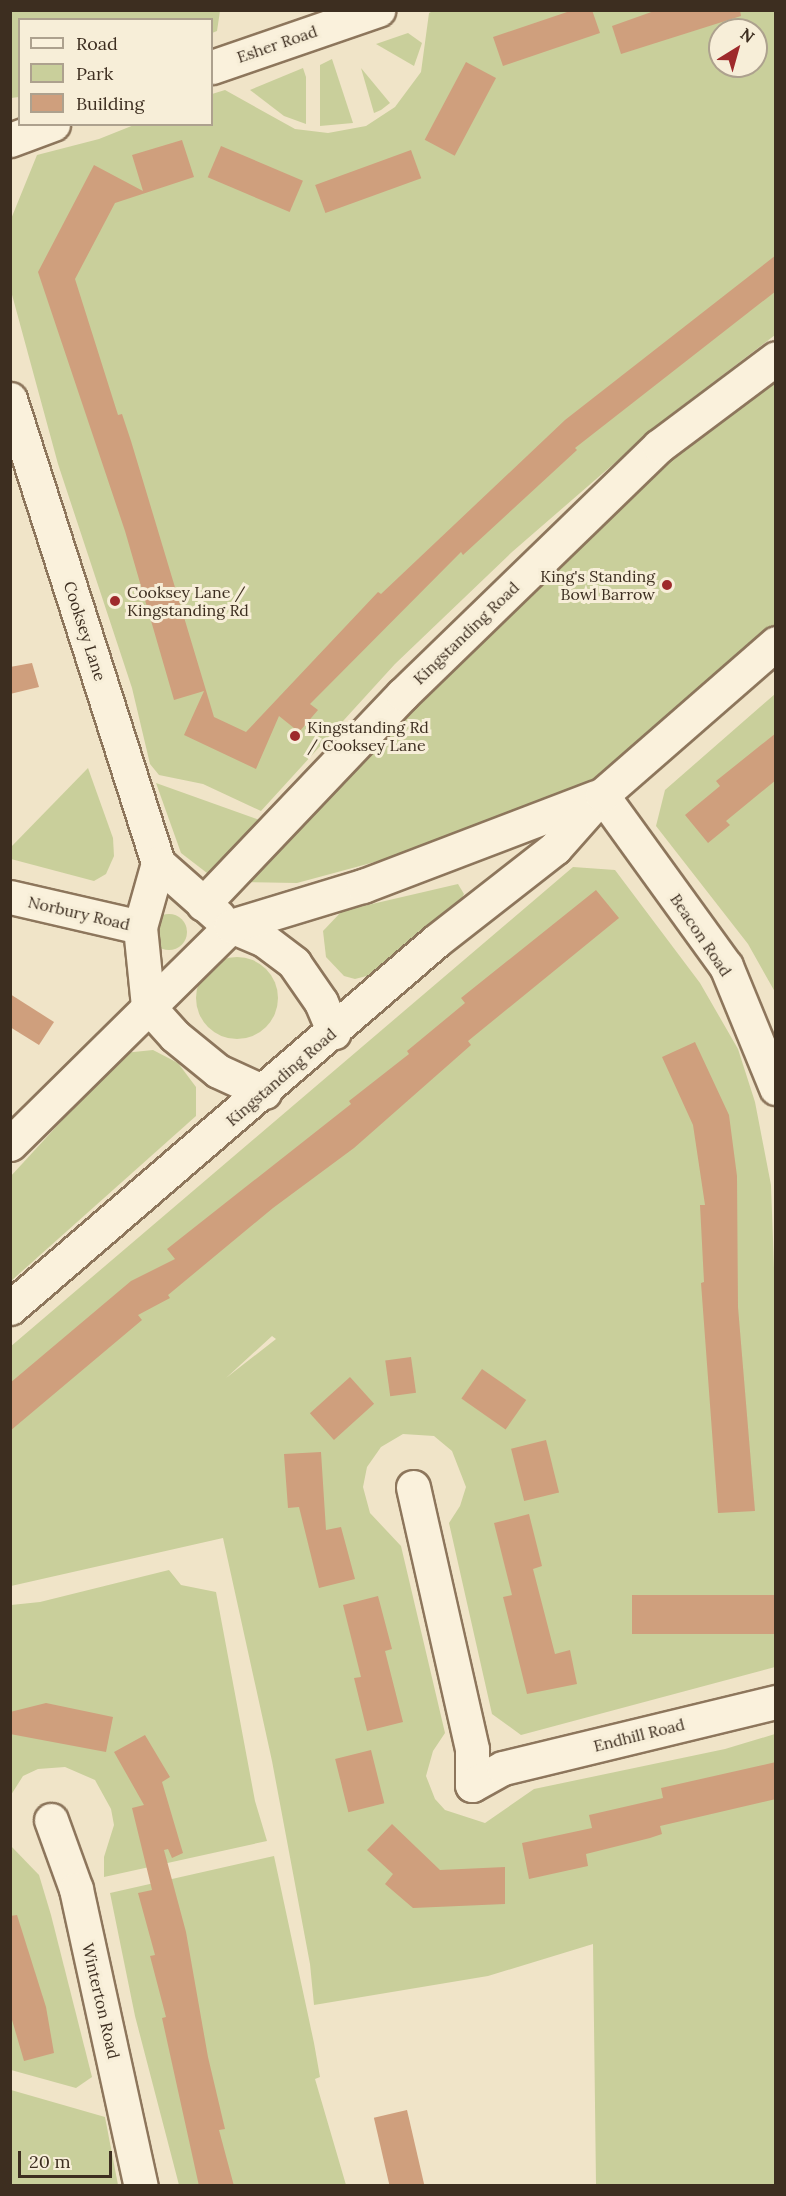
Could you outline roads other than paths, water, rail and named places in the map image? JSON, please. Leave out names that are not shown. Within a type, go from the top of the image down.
[{"type":"street","name":"Esher Road","points":[[213,68],[326,18],[378,10]]},
{"type":"street","points":[[10,140],[48,126]]},
{"type":"street","name":"Kingstanding Road","points":[[202,904],[403,694],[659,446],[776,358]]},
{"type":"street","name":"Cooksey Lane","points":[[10,399],[158,863],[202,904],[231,926]]},
{"type":"street","name":"Kingstanding Road","points":[[10,1308],[334,1032],[436,940],[555,848],[602,795],[776,643]]},
{"type":"street","name":"Kingstanding Road","points":[[10,1144],[231,926],[363,886],[602,795]]},
{"type":"street","name":"Beacon Road","points":[[602,795],[726,966],[776,1088]]},
{"type":"street","points":[[140,927],[158,863]]},
{"type":"street","name":"Norbury Road","points":[[10,897],[140,927],[148,1006]]},
{"type":"street","points":[[231,926],[264,940],[294,963],[321,1002],[334,1032]]},
{"type":"street","points":[[148,1006],[175,1036],[218,1071],[264,1092]]},
{"type":"street","name":"Endhill Road","points":[[412,1487],[472,1749],[503,1768],[776,1702]]},
{"type":"street","name":"Winterton Road","points":[[51,1820],[76,1889],[141,2186]]},
{"type":"place","name":"King's Standing Bowl Barrow","points":[[667,585]]},
{"type":"place","name":"Cooksey Lane / Kingstanding Rd","points":[[115,601]]},
{"type":"place","name":"Kingstanding Rd / Cooksey Lane","points":[[295,736]]}]
